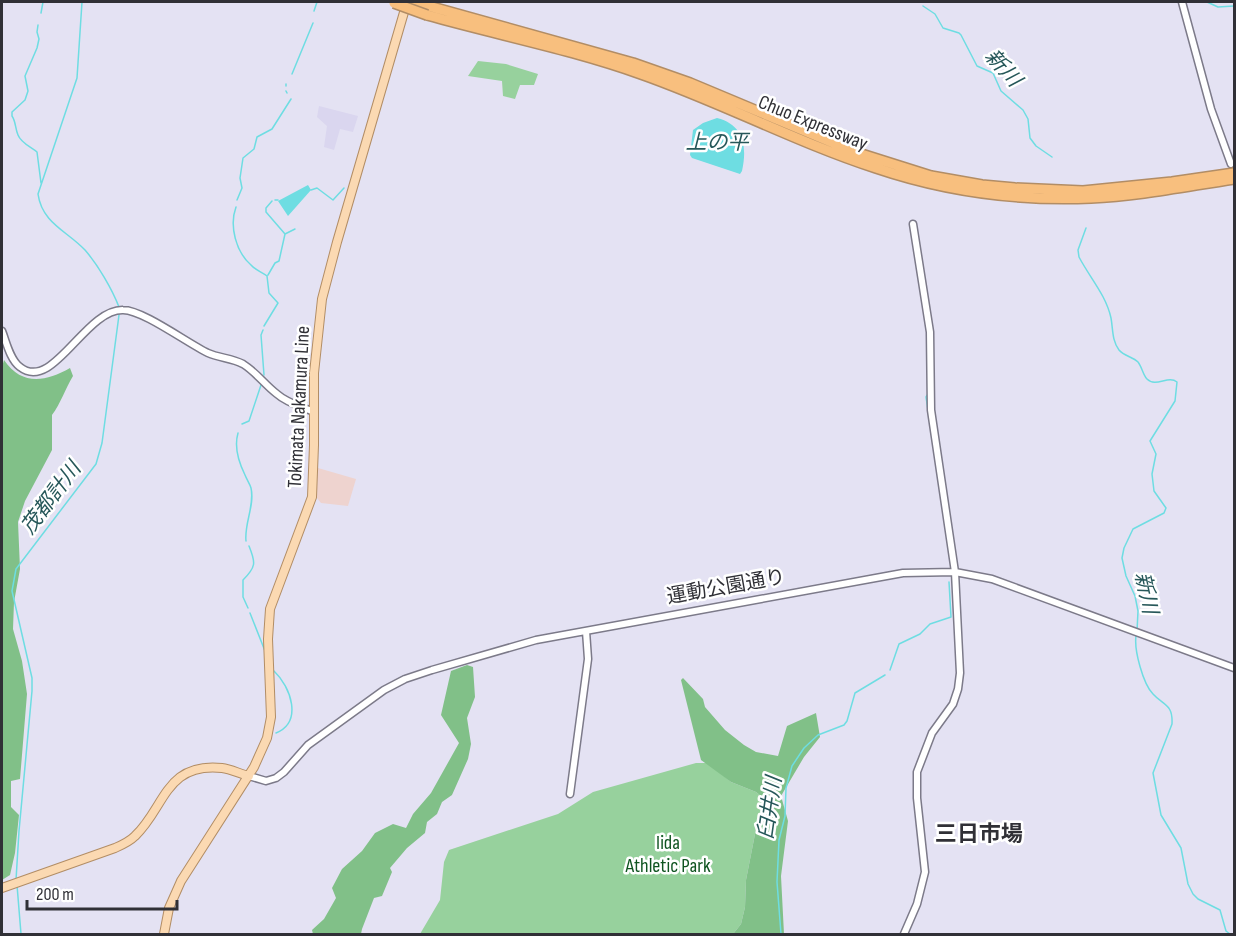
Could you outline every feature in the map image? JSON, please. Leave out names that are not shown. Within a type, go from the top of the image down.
[{"type":"highway","name":"Chuo Expressway","points":[[393,2],[640,73],[844,157],[963,190],[1015,196],[1090,198],[1152,192],[1234,179]]},
{"type":"highway","name":"Chuo Expressway","points":[[414,2],[428,11]]},
{"type":"highway","name":"Chuo Expressway","points":[[914,175],[1015,188],[1083,191],[1119,188],[1233,168]]},
{"type":"highway","points":[[1152,192],[1169,194],[1234,185]]},
{"type":"main road","name":"Tokimata Nakamura Line","points":[[164,934],[169,908],[181,881],[263,751],[271,717],[268,639],[270,609],[312,497],[314,373],[322,299],[407,2]]},
{"type":"main road","points":[[2,888],[128,842],[142,829],[165,792],[177,780],[192,772],[201,769],[223,768],[249,776]]},
{"type":"street","points":[[1182,2],[1211,109],[1233,168]]},
{"type":"street","points":[[904,934],[917,904],[925,872],[917,798],[917,772],[929,740],[953,704],[960,673],[955,572],[931,410],[929,316],[913,224]]},
{"type":"street","points":[[2,331],[20,367],[40,372],[52,366],[91,324],[106,314],[125,310],[143,315],[211,354],[243,364],[277,395],[314,412]]},
{"type":"street","name":"運動公園通り","points":[[249,776],[266,781],[276,778],[308,745],[384,690],[405,679],[514,645],[903,573],[955,572],[992,579],[1234,668]]},
{"type":"street","points":[[570,794],[588,659],[586,631]]},
{"type":"shaded area","points":[[319,106],[358,116],[353,132],[340,129],[334,150],[324,147],[327,126],[317,117]]},
{"type":"shaded area","points":[[318,468],[356,479],[348,506],[321,503],[317,498],[315,495]]},
{"type":"green space","points":[[478,61],[506,64],[538,74],[534,85],[520,85],[515,99],[503,96],[502,81],[468,76]]},
{"type":"green space","points":[[4,360],[18,374],[26,378],[52,376],[70,368],[73,376],[52,415],[52,450],[25,501],[18,522],[20,569],[14,602],[13,629],[22,661],[27,694],[20,779],[11,781],[11,807],[19,815],[15,853],[10,875],[2,880],[2,367]]},
{"type":"green space","points":[[467,665],[473,667],[475,697],[467,718],[471,744],[468,759],[452,795],[442,802],[437,814],[427,822],[425,833],[407,848],[390,868],[392,872],[382,896],[374,898],[361,934],[313,934],[312,930],[324,919],[336,898],[332,888],[342,869],[362,851],[375,833],[393,824],[406,828],[413,814],[431,793],[459,743],[441,715],[451,671]]},
{"type":"green space","points":[[683,678],[703,699],[705,707],[725,730],[756,752],[778,756],[787,726],[816,713],[820,737],[804,757],[781,796],[788,821],[781,876],[784,934],[733,934],[741,924],[745,907],[746,880],[764,802],[756,792],[731,782],[701,760],[681,680]]},
{"type":"green space","name":"Iida Athletic Park","points":[[696,763],[708,763],[731,782],[756,792],[764,802],[746,880],[745,907],[741,924],[733,934],[420,934],[440,900],[444,862],[449,850],[558,814],[593,792]]},
{"type":"water","name":"上の平","points":[[717,118],[733,126],[742,138],[744,154],[740,174],[692,158],[690,155],[693,130]]},
{"type":"water","points":[[308,185],[311,190],[288,216],[278,201]]},
{"type":"waterway","points":[[41,13],[43,2]]},
{"type":"waterway","name":"茂都計川","points":[[82,2],[77,78],[38,194],[44,212],[56,226],[78,243],[95,263],[119,307]]},
{"type":"waterway","points":[[314,11],[317,2]]},
{"type":"waterway","points":[[1207,2],[1218,7],[1234,6]]},
{"type":"waterway","name":"新川","points":[[923,6],[935,14],[943,28],[961,35],[977,66],[993,73],[1001,91],[1023,110],[1028,119],[1030,138],[1036,146],[1052,157]]},
{"type":"waterway","points":[[292,74],[313,23]]},
{"type":"waterway","points":[[38,25],[37,48],[25,76],[28,91],[25,100],[12,112],[12,116],[19,138],[37,152],[41,183]]},
{"type":"waterway","points":[[237,200],[242,188],[240,178],[243,158],[254,149],[257,137],[272,129],[291,99]]},
{"type":"waterway","points":[[311,190],[317,188],[333,200],[344,188]]},
{"type":"waterway","points":[[268,275],[275,263],[279,261],[285,234],[266,212],[266,208],[272,201]]},
{"type":"waterway","points":[[236,207],[233,222],[235,238],[241,253],[253,267],[267,276],[269,293],[278,303],[264,326]]},
{"type":"waterway","name":"新川","points":[[1086,228],[1078,250],[1079,257],[1109,310],[1117,346],[1121,352],[1138,362],[1146,377],[1151,381],[1173,380],[1177,382],[1175,401],[1150,441],[1156,454],[1152,474],[1154,491],[1166,508],[1164,513],[1133,529],[1122,558],[1126,576],[1135,596],[1138,611],[1137,631]]},
{"type":"waterway","points":[[285,234],[295,229]]},
{"type":"waterway","name":"茂都計川","points":[[16,880],[32,691],[32,678],[12,591],[16,569],[96,464],[102,443],[119,315]]},
{"type":"waterway","points":[[263,330],[261,335],[264,375]]},
{"type":"waterway","points":[[242,424],[249,421],[261,385]]},
{"type":"waterway","points":[[928,394],[926,397],[929,417]]},
{"type":"waterway","points":[[238,433],[238,455],[252,494],[246,541]]},
{"type":"waterway","points":[[248,608],[243,597],[243,580],[254,564],[249,546]]},
{"type":"waterway","points":[[890,670],[899,644],[920,634],[930,624],[951,617],[949,582]]},
{"type":"waterway","points":[[250,613],[265,651]]},
{"type":"waterway","name":"新川","points":[[1136,636],[1138,658],[1146,683],[1153,694],[1167,706],[1172,717],[1172,724],[1153,773],[1161,815],[1181,848],[1188,884],[1193,894],[1220,910],[1226,931],[1230,934]]},
{"type":"waterway","points":[[274,671],[285,686],[292,704],[289,721],[276,733]]},
{"type":"waterway","name":"臼井川","points":[[781,934],[777,882],[779,840],[785,816],[786,788],[792,766],[804,748],[818,735],[844,725],[855,693],[885,675]]},
{"type":"waterway","name":"茂都計川","points":[[17,885],[21,934]]},
{"type":"district","name":"三日市場","points":[[979,834]]}]
